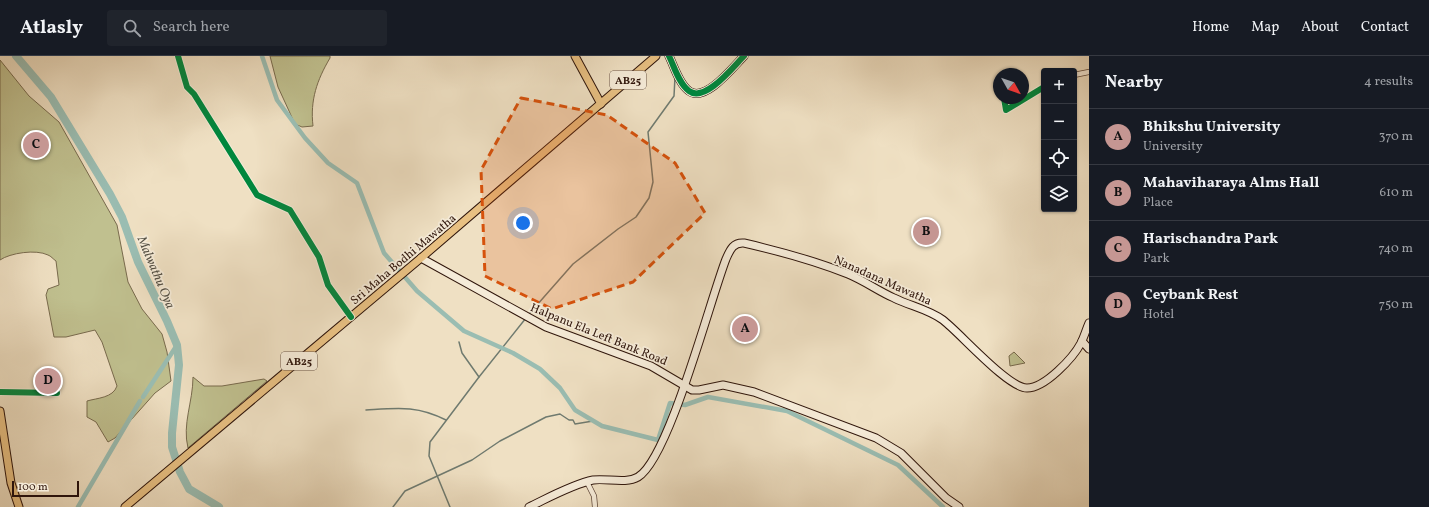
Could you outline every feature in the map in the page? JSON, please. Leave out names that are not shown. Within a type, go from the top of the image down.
[{"type":"main road","points":[[575,56],[601,104]]},
{"type":"main road","name":"Sri Maha Bodhi Mawatha","points":[[125,507],[406,271],[656,56]]},
{"type":"main road","points":[[669,56],[685,87],[692,93],[701,94],[712,87],[744,56]]},
{"type":"main road","name":"Nanadana Mawatha","points":[[682,388],[726,260],[732,248],[740,243],[788,254],[849,274],[894,299],[931,313],[945,321],[974,350],[1022,388],[1033,387],[1052,376],[1065,364],[1082,341]]},
{"type":"main road","name":"Halpanu Ela Left Bank Road","points":[[421,258],[532,320],[568,336],[651,366],[668,374],[682,388],[696,390],[723,386],[754,392],[876,438],[901,454],[946,498],[959,507]]},
{"type":"main road","points":[[1089,323],[1082,341],[1089,349]]},
{"type":"main road","points":[[529,507],[587,482],[633,479],[644,473],[659,449],[682,388]]},
{"type":"main road","points":[[0,411],[11,483],[19,507]]},
{"type":"street","points":[[178,56],[187,87],[194,94],[257,195],[290,210],[319,257],[328,285],[351,317]]},
{"type":"street","points":[[1077,74],[1089,72]]},
{"type":"street","points":[[1029,96],[1041,89]]},
{"type":"street","points":[[1005,104],[1006,110],[1015,104]]},
{"type":"street","points":[[0,392],[57,393]]},
{"type":"street","points":[[587,482],[594,496],[595,507]]},
{"type":"highlighted area","points":[[521,98],[607,115],[675,163],[705,213],[633,282],[552,309],[485,276],[481,170]]},
{"type":"green space","points":[[270,56],[330,56],[321,74],[316,90],[312,117],[313,126],[302,127],[295,124],[278,87]]},
{"type":"green space","points":[[0,60],[29,96],[59,122],[117,225],[128,282],[142,309],[162,334],[167,352],[171,381],[155,393],[115,438],[108,442],[96,422],[87,417],[87,401],[112,393],[117,386],[102,342],[95,330],[66,337],[54,337],[46,295],[48,289],[59,285],[56,261],[49,255],[37,252],[10,255],[0,260]]},
{"type":"green space","points":[[1014,352],[1025,363],[1010,366],[1009,356]]},
{"type":"green space","points":[[193,377],[204,386],[222,386],[264,379],[267,381],[188,448],[186,430]]},
{"type":"waterway","name":"Malwathu Oya","points":[[16,56],[51,97],[110,194],[122,217],[138,262],[177,345],[179,365],[172,447],[180,472],[189,489],[219,507]]},
{"type":"waterway","points":[[262,56],[277,100],[305,138],[328,163],[357,183],[384,253],[417,291],[464,331],[513,353],[540,369],[560,388],[575,410],[602,426],[658,440],[670,403],[685,405],[708,397],[787,411],[898,465],[943,507]]},
{"type":"waterway","points":[[529,314],[573,264],[636,217],[649,198],[653,182],[648,132],[674,96],[675,77]]},
{"type":"waterway","points":[[450,507],[429,456],[430,442],[526,318]]},
{"type":"waterway","points":[[459,342],[462,353],[479,377]]},
{"type":"waterway","points":[[143,397],[177,345]]},
{"type":"waterway","points":[[78,507],[140,401]]},
{"type":"waterway","points":[[366,410],[397,408],[416,410],[436,415],[446,420]]},
{"type":"waterway","points":[[393,507],[405,491],[472,460],[500,441],[546,417],[560,414],[569,420],[573,420],[575,424],[593,421]]},
{"type":"cycle path","points":[[178,56],[187,87],[194,94],[257,195],[290,210],[319,257],[328,285],[351,317]]},
{"type":"cycle path","points":[[669,56],[682,84],[689,91],[696,93],[703,92],[711,88],[744,56]]},
{"type":"cycle path","points":[[1029,96],[1041,89]]},
{"type":"cycle path","points":[[1005,104],[1006,110],[1016,104]]},
{"type":"cycle path","points":[[0,392],[57,393]]},
{"type":"place","name":"Harischandra Park","points":[[36,145]]},
{"type":"place","name":"Mahaviharaya Alms Hall","points":[[926,232]]},
{"type":"place","name":"Bhikshu University","points":[[745,329]]},
{"type":"place","name":"Ceybank Rest","points":[[48,381]]}]
